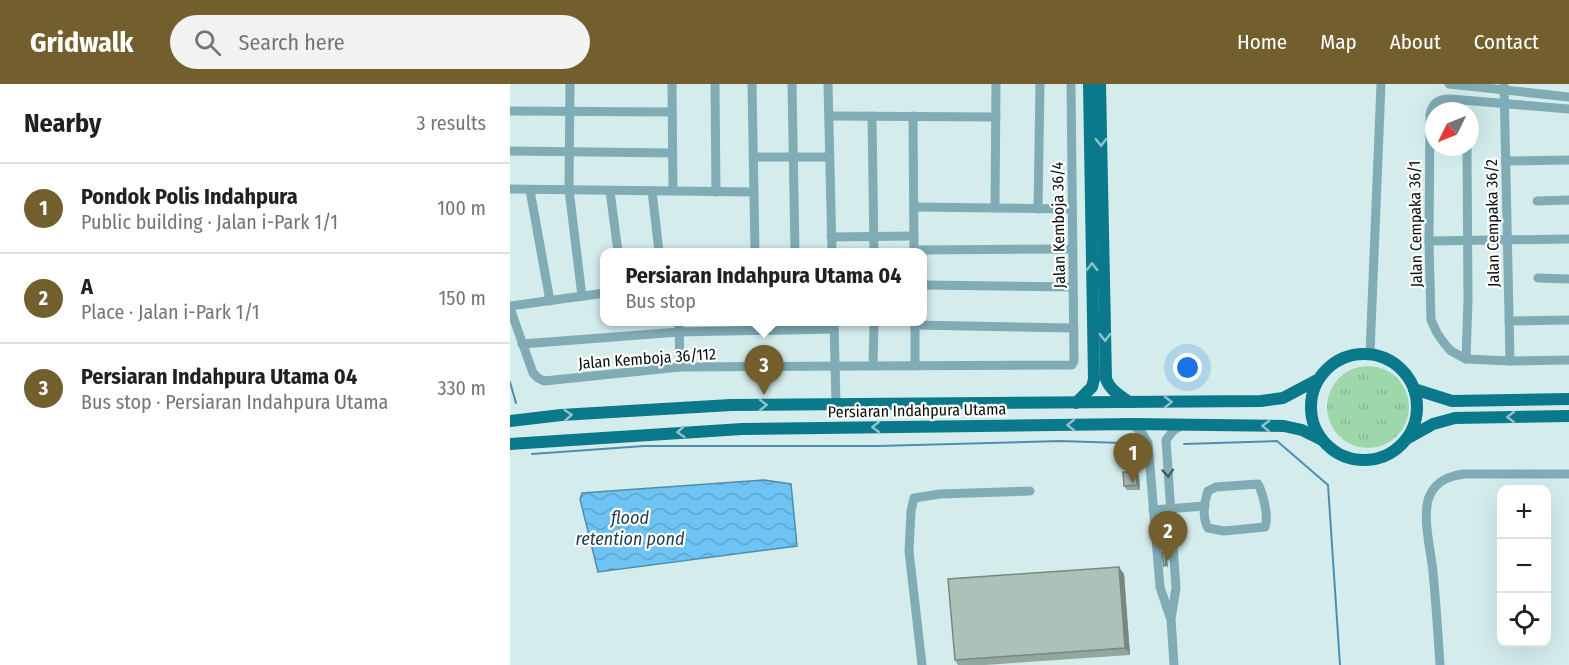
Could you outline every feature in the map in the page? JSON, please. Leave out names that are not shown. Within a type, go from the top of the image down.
[{"type":"main road","points":[[1076,403],[1092,387],[1094,379],[1089,84]]},
{"type":"main road","points":[[1100,84],[1106,379],[1108,386],[1129,403]]},
{"type":"main road","points":[[1407,438],[1415,422],[1417,406],[1414,389],[1404,372],[1389,360],[1371,353],[1340,358],[1317,380],[1310,400],[1312,421],[1322,440],[1334,451],[1349,458],[1365,460],[1382,457],[1396,450],[1407,438],[1420,430],[1455,418],[1569,416]]},
{"type":"main road","name":"Persiaran Indahpura Utama","points":[[510,421],[707,406],[1261,401],[1284,398],[1317,380]]},
{"type":"main road","points":[[1414,389],[1452,401],[1569,399]]},
{"type":"main road","name":"Persiaran Indahpura Utama","points":[[510,444],[742,429],[1132,424],[1284,426],[1302,430],[1322,440]]},
{"type":"street","points":[[570,84],[569,190],[582,296]]},
{"type":"street","points":[[672,84],[673,191]]},
{"type":"street","points":[[715,84],[716,192]]},
{"type":"street","points":[[752,84],[755,248]]},
{"type":"street","points":[[792,84],[795,248]]},
{"type":"street","points":[[828,84],[832,248]]},
{"type":"street","points":[[995,208],[996,84]]},
{"type":"street","points":[[1038,209],[1040,84]]},
{"type":"street","name":"Jalan Kemboja 36/4","points":[[1071,84],[1074,328],[1072,365]]},
{"type":"street","points":[[1371,353],[1382,84]]},
{"type":"street","points":[[1449,84],[1504,87],[1569,97]]},
{"type":"street","name":"Jalan Cempaka 36/2","points":[[1504,87],[1510,361]]},
{"type":"street","name":"Jalan Cempaka 36/1","points":[[1436,102],[1443,99],[1453,102]]},
{"type":"street","name":"Jalan Cempaka 36/1","points":[[1479,105],[1505,104],[1569,109]]},
{"type":"street","points":[[510,111],[672,112]]},
{"type":"street","points":[[828,116],[996,117]]},
{"type":"street","points":[[872,116],[874,248]]},
{"type":"street","points":[[913,116],[914,248]]},
{"type":"street","points":[[510,151],[672,153]]},
{"type":"street","name":"Jalan Cempaka 36/1","points":[[1430,156],[1431,320],[1444,344],[1451,351],[1466,359]]},
{"type":"street","points":[[1467,156],[1466,359],[1569,360]]},
{"type":"street","points":[[753,157],[830,157]]},
{"type":"street","points":[[1506,161],[1569,160]]},
{"type":"street","points":[[510,189],[754,192]]},
{"type":"street","points":[[530,190],[550,301]]},
{"type":"street","points":[[610,190],[617,248]]},
{"type":"street","points":[[652,191],[659,248]]},
{"type":"street","points":[[1537,201],[1569,200]]},
{"type":"street","points":[[914,207],[1072,209]]},
{"type":"street","points":[[831,237],[914,236]]},
{"type":"street","points":[[1429,241],[1569,239]]},
{"type":"street","points":[[927,251],[1073,249]]},
{"type":"street","points":[[1538,279],[1569,279]]},
{"type":"street","points":[[927,285],[1073,287]]},
{"type":"street","points":[[510,307],[600,294]]},
{"type":"street","name":"Jalan Kemboja 36/112","points":[[510,307],[533,373],[544,381],[680,367],[1072,365]]},
{"type":"street","points":[[1509,321],[1569,320]]},
{"type":"street","points":[[927,323],[1074,328]]},
{"type":"street","points":[[679,326],[680,367]]},
{"type":"street","points":[[522,344],[679,332],[812,326]]},
{"type":"street","points":[[834,326],[836,404]]},
{"type":"street","points":[[873,366],[874,326]]},
{"type":"street","points":[[915,326],[915,365]]},
{"type":"street","points":[[1132,424],[1142,433],[1148,443],[1160,587],[1171,619]]},
{"type":"street","points":[[1174,665],[1171,619],[1176,588],[1166,440],[1173,431],[1184,424]]},
{"type":"street","points":[[1440,665],[1426,513],[1431,492],[1448,477],[1464,474],[1569,474]]},
{"type":"street","points":[[1258,484],[1266,524],[1262,528],[1213,530],[1206,524],[1204,506],[1210,489],[1258,484]]},
{"type":"street","points":[[922,665],[909,552],[914,498],[940,494],[1030,491]]},
{"type":"street","points":[[1153,510],[1204,506]]},
{"type":"green space","points":[[1368,366],[1384,369],[1397,378],[1406,391],[1409,407],[1406,423],[1397,436],[1384,445],[1368,448],[1352,445],[1339,436],[1330,423],[1327,407],[1330,391],[1339,378],[1352,369]]},
{"type":"water","name":"flood retention pond","points":[[764,480],[791,484],[797,546],[598,572],[580,499],[582,493]]},
{"type":"building","points":[[1123,472],[1136,472],[1137,485],[1124,486]]},
{"type":"building","points":[[1162,553],[1165,553],[1166,565],[1164,566]]},
{"type":"building","points":[[1119,567],[1125,648],[955,660],[948,579]]},
{"type":"waterway","points":[[510,382],[516,403]]},
{"type":"waterway","points":[[532,454],[644,446],[878,446],[1060,441],[1122,443]]},
{"type":"waterway","points":[[1184,444],[1277,441],[1328,485],[1340,665]]},
{"type":"place","name":"Persiaran Indahpura Utama 04","points":[[764,395]]},
{"type":"place","name":"Pondok Polis Indahpura","points":[[1133,483]]},
{"type":"place","name":"A","points":[[1168,561]]}]
